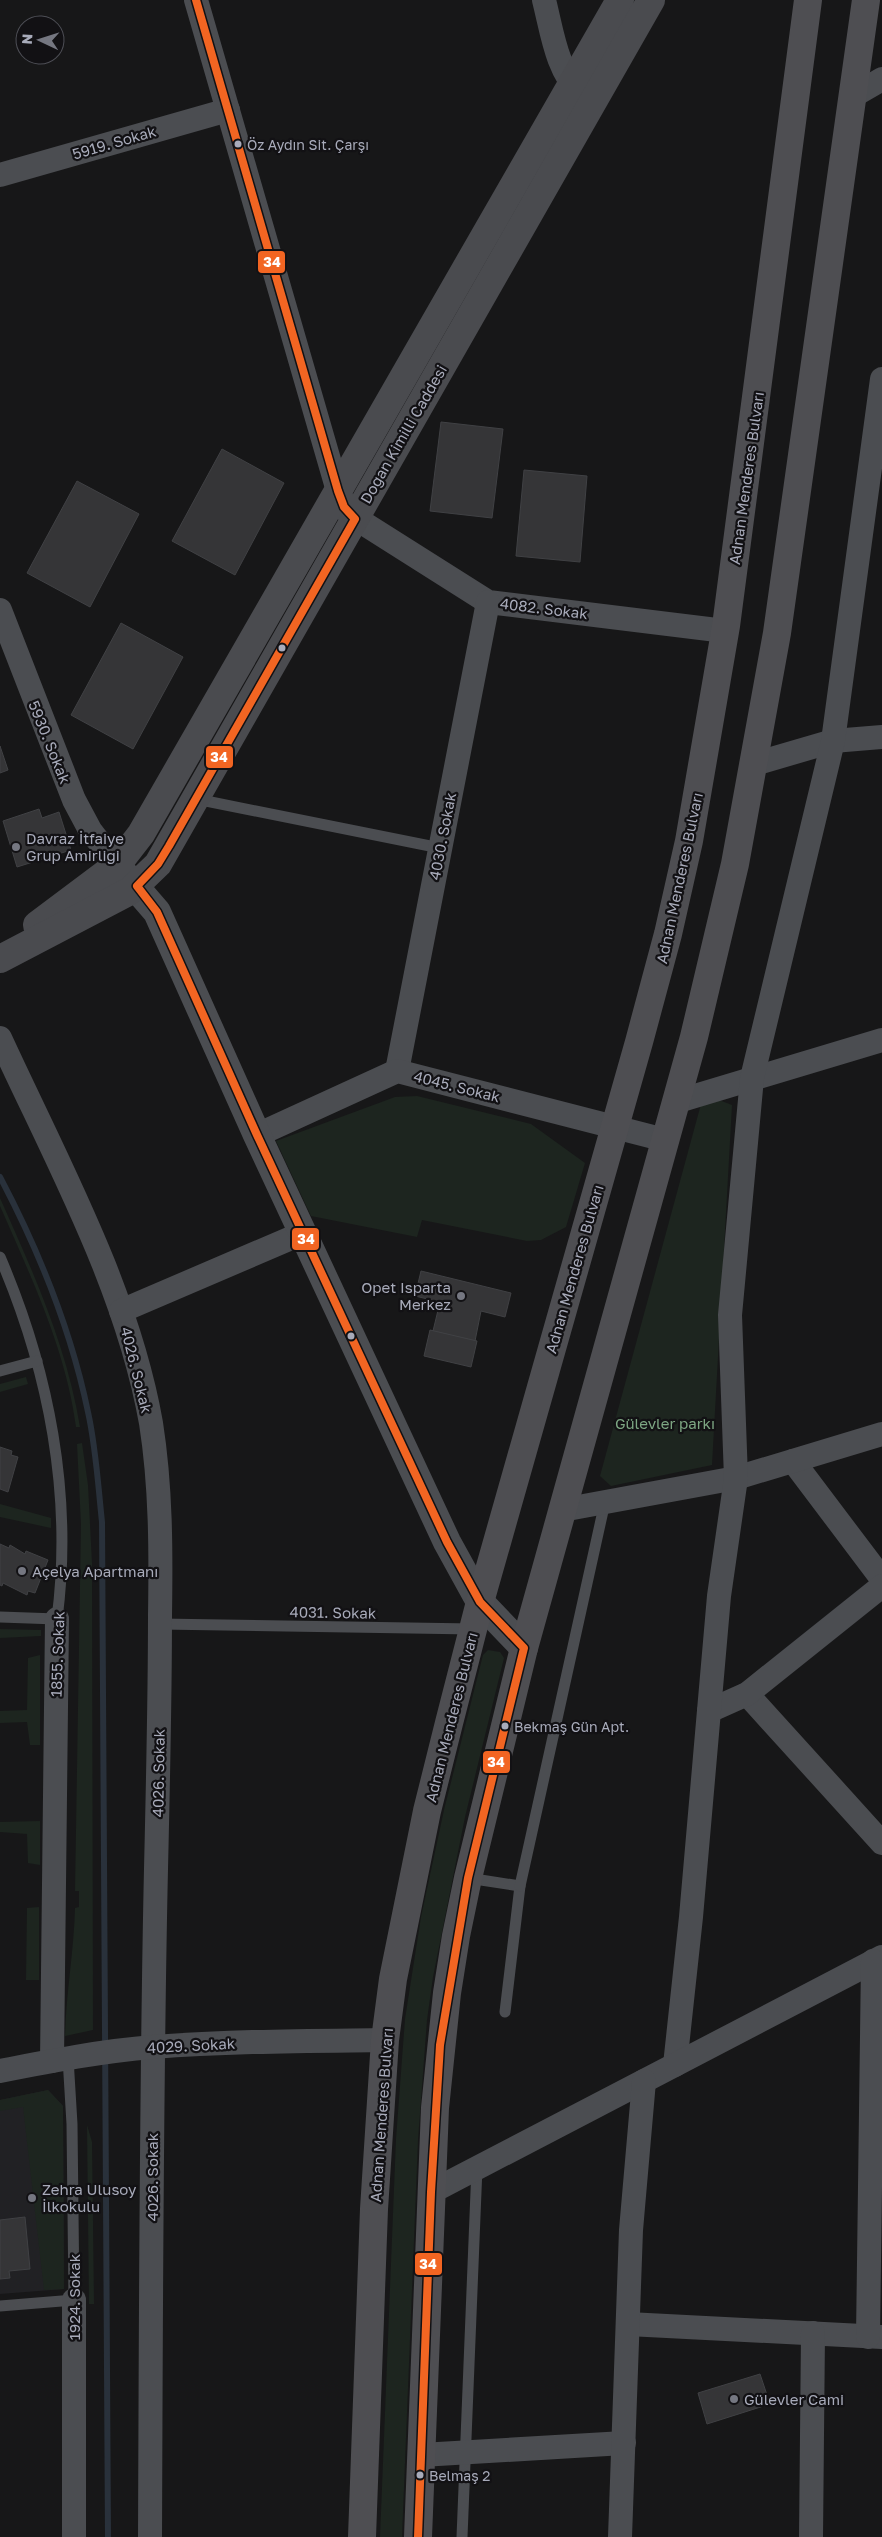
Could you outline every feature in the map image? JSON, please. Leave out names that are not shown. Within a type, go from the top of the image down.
[{"type":"main road","name":"Doğan Kimilli Caddesi","points":[[0,952],[117,865],[141,834],[620,0]]},
{"type":"main road","name":"Doğan Kimilli Caddesi","points":[[0,959],[106,905],[136,886],[158,864],[650,0]]},
{"type":"main road","name":"Adnan Menderes Bulvarı","points":[[418,2537],[431,2192],[440,2045],[447,1993],[468,1878],[495,1634],[480,1602],[615,1127],[668,934],[687,850],[725,630],[808,0]]},
{"type":"main road","name":"Adnan Menderes Bulvarı","points":[[362,2537],[374,2209],[385,2040],[393,1979],[425,1820],[495,1634],[562,1510],[694,1038],[733,874],[777,633],[866,0]]},
{"type":"street","points":[[196,0],[338,491],[344,507],[355,519]]},
{"type":"street","points":[[544,0],[562,68],[571,84],[590,104]]},
{"type":"street","points":[[853,96],[882,79]]},
{"type":"street","name":"5919. Sokak","points":[[0,175],[228,110]]},
{"type":"street","points":[[675,2066],[691,1918],[719,1596],[736,1478],[730,1315],[752,1078],[833,741],[873,514],[882,380]]},
{"type":"street","name":"4082. Sokak","points":[[355,519],[488,602],[725,630]]},
{"type":"street","name":"4030. Sokak","points":[[397,1071],[488,602]]},
{"type":"street","name":"5930. Sokak","points":[[0,610],[74,800],[90,830],[117,865]]},
{"type":"street","points":[[754,764],[833,741],[882,737]]},
{"type":"street","points":[[117,865],[157,912],[257,1135],[447,1542],[480,1602]]},
{"type":"street","name":"4026. Sokak","points":[[0,1038],[95,1245],[121,1310],[136,1360],[150,1423],[158,1485],[160,1624],[152,2047],[150,2537]]},
{"type":"street","points":[[675,1102],[882,1040]]},
{"type":"street","name":"4045. Sokak","points":[[257,1135],[397,1071],[665,1140]]},
{"type":"street","points":[[121,1310],[303,1233]]},
{"type":"street","points":[[562,1510],[736,1478],[882,1434]]},
{"type":"street","points":[[794,1461],[882,1579]]},
{"type":"street","points":[[709,1711],[747,1694],[882,1586]]},
{"type":"street","name":"1855. Sokak","points":[[57,1619],[68,2058]]},
{"type":"street","points":[[747,1694],[882,1843]]},
{"type":"street","points":[[431,2192],[878,1960],[875,2337],[628,2324]]},
{"type":"street","name":"4029. Sokak","points":[[0,2071],[68,2058],[152,2047],[223,2042],[385,2040]]},
{"type":"street","points":[[620,2537],[632,2230],[644,2080]]},
{"type":"street","name":"1924. Sokak","points":[[74,2300],[74,2537]]},
{"type":"street","points":[[811,2537],[814,2333]]},
{"type":"street","points":[[421,2455],[624,2442]]},
{"type":"lane","points":[[196,799],[440,848]]},
{"type":"lane","name":"1855. Sokak","points":[[0,1257],[19,1306],[51,1414],[59,1478],[61,1544],[57,1619]]},
{"type":"lane","points":[[0,1371],[36,1361]]},
{"type":"lane","points":[[505,2012],[520,1886],[606,1502]]},
{"type":"lane","points":[[0,1617],[57,1619]]},
{"type":"lane","name":"4031. Sokak","points":[[160,1624],[495,1634]]},
{"type":"lane","points":[[468,1878],[520,1886]]},
{"type":"lane","name":"1924. Sokak","points":[[68,2058],[72,2124],[74,2300]]},
{"type":"lane","points":[[462,2537],[477,2167]]},
{"type":"lane","points":[[0,2306],[74,2300]]},
{"type":"shaded area","name":"Zehra Ulusoy İlkokulu","points":[[48,2090],[63,2106],[64,2289],[0,2294],[0,2100]]},
{"type":"green space","points":[[417,1096],[531,1124],[585,1163],[566,1227],[541,1240],[527,1241],[422,1220],[417,1237],[311,1216],[276,1141],[395,1097]]},
{"type":"green space","name":"Gülevler parkı","points":[[719,1100],[732,1105],[712,1465],[611,1486],[600,1476],[701,1104]]},
{"type":"green space","points":[[0,1198],[58,1338],[67,1367],[80,1427],[76,1427],[71,1398],[56,1342],[35,1287],[0,1206]]},
{"type":"green space","points":[[26,1377],[28,1384],[0,1392],[0,1384]]},
{"type":"green space","points":[[82,1443],[88,1485],[92,1563],[93,2030],[65,2036],[75,1908],[79,1907],[79,1891],[75,1891],[81,1524],[77,1444]]},
{"type":"green space","points":[[0,1504],[51,1518],[51,1528],[0,1517]]},
{"type":"green space","points":[[0,1629],[41,1630],[41,1636],[0,1638]]},
{"type":"green space","points":[[488,1650],[500,1652],[504,1658],[465,1817],[433,1977],[427,2020],[418,2140],[402,2537],[380,2537],[396,2139],[405,2019],[421,1917],[444,1810],[483,1655]]},
{"type":"green space","points":[[40,1655],[40,1745],[30,1745],[27,1722],[0,1723],[0,1711],[27,1710],[28,1658]]},
{"type":"green space","points":[[40,1821],[40,1865],[28,1863],[27,1834],[0,1832],[0,1822]]},
{"type":"green space","points":[[39,1907],[39,1980],[26,1980],[27,1908]]},
{"type":"green space","points":[[48,2090],[63,2106],[64,2289],[44,2290],[23,2107],[0,2111],[0,2100]]},
{"type":"green space","points":[[87,2125],[92,2142],[94,2304],[89,2304]]},
{"type":"building","points":[[441,422],[503,429],[492,518],[430,511]]},
{"type":"building","points":[[222,449],[284,483],[235,575],[172,541]]},
{"type":"building","points":[[524,470],[587,476],[580,562],[516,556]]},
{"type":"building","points":[[77,481],[139,514],[90,607],[27,573]]},
{"type":"building","points":[[121,623],[183,657],[133,749],[71,715]]},
{"type":"building","points":[[0,746],[8,770],[0,773]]},
{"type":"building","points":[[39,809],[42,818],[59,812],[71,850],[17,867],[3,821]]},
{"type":"building","points":[[421,1271],[511,1293],[505,1317],[481,1311],[475,1341],[433,1331],[440,1302],[415,1296]]},
{"type":"building","points":[[430,1330],[477,1341],[471,1367],[424,1356]]},
{"type":"building","points":[[0,1447],[12,1451],[11,1455],[18,1457],[8,1492],[0,1489]]},
{"type":"building","name":"Açelya Apartmanı","points":[[0,1544],[9,1548],[10,1545],[25,1554],[26,1551],[48,1560],[35,1593],[28,1591],[27,1595],[3,1583],[2,1586],[0,1585]]},
{"type":"building","points":[[25,2217],[30,2269],[9,2271],[10,2278],[0,2279],[0,2220]]},
{"type":"building","name":"Gülevler Cami","points":[[760,2374],[770,2404],[707,2424],[698,2393]]},
{"type":"waterway","points":[[0,1177],[28,1233],[73,1351],[91,1426],[102,1522],[108,2537]]},
{"type":"transit line","name":"34","points":[[196,0],[338,491],[344,507],[355,519],[169,846],[158,864],[137,886],[157,912],[257,1135],[447,1542],[480,1602],[524,1648],[468,1878],[440,2045],[431,2192],[418,2537]]},
{"type":"place","name":"Öz Aydın Sit. Çarşı","points":[[238,144]]},
{"type":"place","name":"Davraz İtfaiye Grup Amirliği","points":[[16,847]]},
{"type":"place","name":"Opet Isparta Merkez","points":[[461,1296]]},
{"type":"place","name":"Açelya Apartmanı","points":[[22,1571]]},
{"type":"place","name":"Bekmaş Gün Apt.","points":[[505,1726]]},
{"type":"place","name":"Zehra Ulusoy İlkokulu","points":[[32,2198]]},
{"type":"place","name":"Gülevler Cami","points":[[734,2399]]},
{"type":"place","name":"Belmaş 2","points":[[420,2475]]}]
